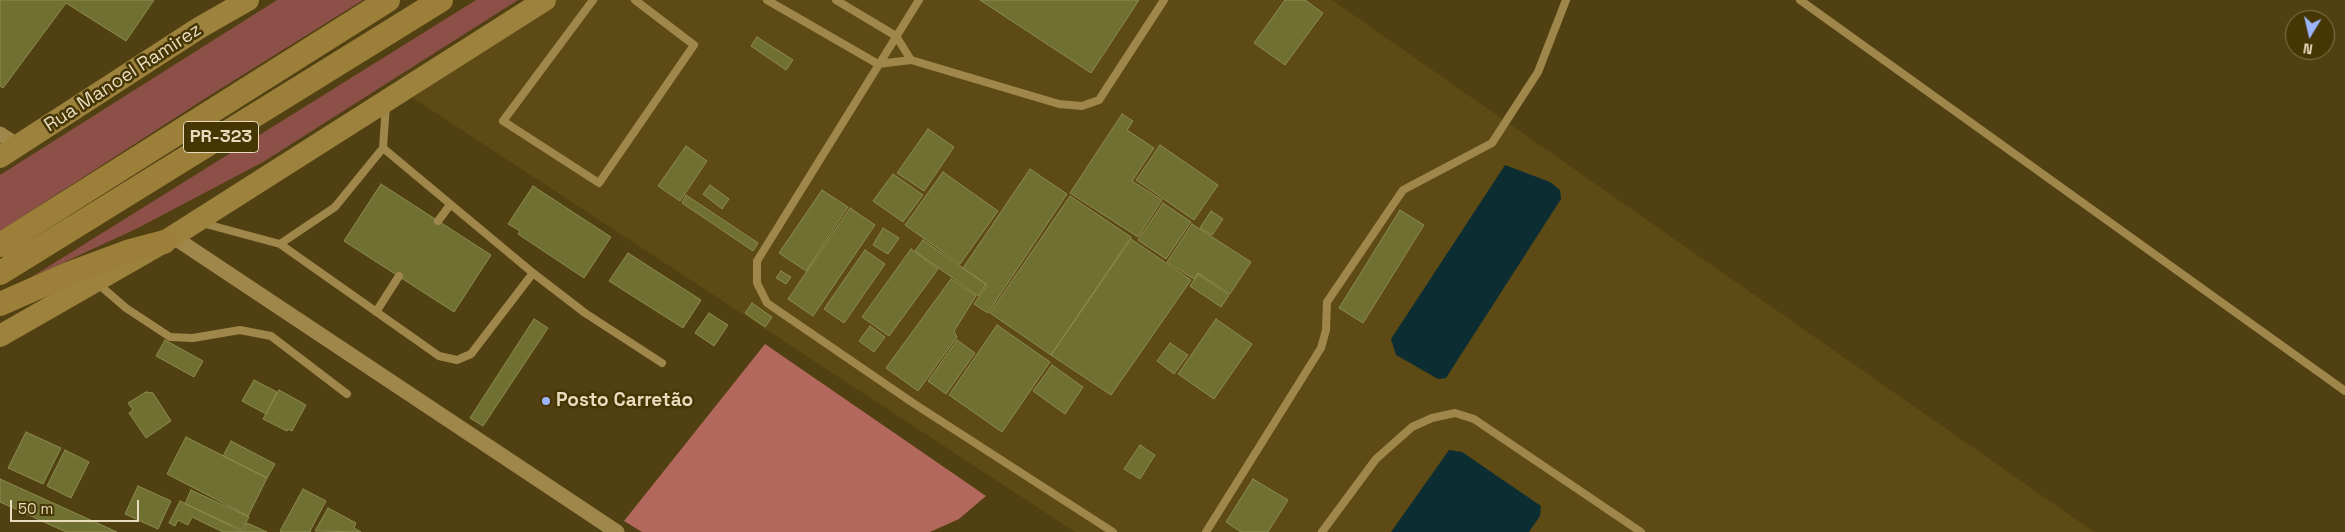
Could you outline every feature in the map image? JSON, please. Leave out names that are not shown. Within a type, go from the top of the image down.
[{"type":"highway","name":"PR-323","points":[[0,246],[388,0]]},
{"type":"highway","name":"PR-323","points":[[0,273],[441,0]]},
{"type":"highway","points":[[0,304],[130,250],[168,239]]},
{"type":"main road","name":"Rua Manoel Ramirez","points":[[9,152],[199,28],[248,0]]},
{"type":"main road","points":[[0,336],[93,280],[168,239],[386,99],[545,0]]},
{"type":"street","points":[[0,134],[9,152]]},
{"type":"street","points":[[168,239],[617,532]]},
{"type":"lane","points":[[593,0],[503,121],[599,183],[694,45],[635,0]]},
{"type":"lane","points":[[768,0],[878,64],[911,60],[1059,104],[1082,106],[1099,100],[1164,0]]},
{"type":"lane","points":[[836,0],[896,36],[911,60]]},
{"type":"lane","points":[[919,0],[757,261],[757,284],[767,303],[912,403],[1113,532]]},
{"type":"lane","points":[[1206,532],[1320,348],[1326,330],[1327,302],[1403,190],[1492,143],[1538,72],[1566,0]]},
{"type":"lane","points":[[1800,0],[2345,390]]},
{"type":"lane","points":[[280,244],[335,206],[383,148],[386,99]]},
{"type":"lane","points":[[383,148],[532,273],[585,313],[662,363]]},
{"type":"lane","points":[[438,221],[450,205]]},
{"type":"lane","points":[[195,221],[280,244],[439,356],[457,360],[471,354],[532,273]]},
{"type":"lane","points":[[376,312],[399,276]]},
{"type":"lane","points":[[93,280],[126,308],[170,337],[193,338],[240,330],[271,336],[347,394]]},
{"type":"lane","points":[[1322,532],[1376,459],[1412,427],[1432,418],[1455,413],[1474,419],[1641,532]]},
{"type":"shaded area","points":[[277,0],[363,0],[209,96],[0,231],[0,175]]},
{"type":"shaded area","points":[[476,0],[518,0],[263,162],[138,228],[30,278]]},
{"type":"shaded area","points":[[541,0],[1332,0],[2094,532],[1075,532],[413,98]]},
{"type":"shaded area","points":[[765,344],[986,496],[959,519],[930,532],[642,532],[624,521]]},
{"type":"water","points":[[1505,165],[1550,182],[1560,190],[1561,199],[1446,378],[1438,379],[1396,355],[1391,339]]},
{"type":"water","points":[[1449,450],[1462,452],[1541,506],[1540,516],[1529,532],[1391,532]]},
{"type":"building","points":[[0,0],[154,0],[126,41],[66,3],[3,88],[0,86]]},
{"type":"building","points":[[980,0],[1139,0],[1091,73]]},
{"type":"building","points":[[1285,0],[1305,0],[1323,13],[1285,65],[1254,43]]},
{"type":"building","points":[[757,37],[793,60],[786,70],[751,46]]},
{"type":"building","points":[[1122,114],[1133,121],[1127,130],[1154,148],[1132,181],[1162,200],[1138,237],[1070,193]]},
{"type":"building","points":[[928,129],[954,147],[924,191],[897,173]]},
{"type":"building","points":[[1160,145],[1218,185],[1194,220],[1136,180]]},
{"type":"building","points":[[686,146],[707,161],[680,201],[658,186]]},
{"type":"building","points":[[1030,169],[1067,194],[988,313],[974,304],[987,285],[963,268]]},
{"type":"building","points":[[943,172],[998,211],[960,264],[905,225]]},
{"type":"building","points":[[893,174],[923,195],[903,222],[873,201]]},
{"type":"building","points":[[381,184],[491,255],[454,312],[344,241]]},
{"type":"building","points":[[710,185],[729,199],[722,209],[703,194]]},
{"type":"building","points":[[533,186],[611,237],[584,278],[518,234],[520,231],[508,224]]},
{"type":"building","points":[[822,190],[848,207],[806,271],[779,253]]},
{"type":"building","points":[[686,195],[758,243],[753,251],[682,203]]},
{"type":"building","points":[[1070,196],[1131,237],[1051,355],[990,313]]},
{"type":"building","points":[[1163,203],[1191,222],[1166,259],[1138,240]]},
{"type":"building","points":[[850,208],[875,225],[813,316],[788,299]]},
{"type":"building","points":[[1400,210],[1424,225],[1363,323],[1339,308]]},
{"type":"building","points":[[1211,211],[1223,219],[1212,235],[1200,228]]},
{"type":"building","points":[[1192,224],[1251,262],[1230,294],[1198,273],[1194,279],[1167,262]]},
{"type":"building","points":[[883,228],[899,238],[888,254],[873,245]]},
{"type":"building","points":[[1131,239],[1191,280],[1111,395],[1051,355]]},
{"type":"building","points":[[923,240],[986,284],[978,296],[915,251]]},
{"type":"building","points":[[911,249],[938,269],[889,336],[862,317]]},
{"type":"building","points":[[865,250],[885,264],[844,323],[824,309]]},
{"type":"building","points":[[628,253],[701,300],[683,328],[609,281]]},
{"type":"building","points":[[781,271],[791,277],[786,284],[776,278]]},
{"type":"building","points":[[1198,274],[1229,295],[1221,307],[1190,286]]},
{"type":"building","points":[[951,279],[976,296],[954,331],[957,337],[918,391],[886,368]]},
{"type":"building","points":[[752,303],[772,317],[765,327],[745,313]]},
{"type":"building","points":[[709,313],[728,325],[714,346],[695,333]]},
{"type":"building","points":[[534,319],[548,328],[483,426],[470,418]]},
{"type":"building","points":[[1216,319],[1252,344],[1214,399],[1178,374]]},
{"type":"building","points":[[997,325],[1050,362],[1002,432],[949,395]]},
{"type":"building","points":[[870,326],[885,337],[874,352],[859,341]]},
{"type":"building","points":[[165,340],[203,361],[194,377],[156,356]]},
{"type":"building","points":[[957,340],[975,353],[946,394],[928,381]]},
{"type":"building","points":[[1170,343],[1188,355],[1174,374],[1157,361]]},
{"type":"building","points":[[1052,365],[1083,387],[1065,414],[1033,391]]},
{"type":"building","points":[[254,380],[277,392],[266,414],[242,401]]},
{"type":"building","points":[[279,390],[306,405],[292,431],[288,429],[287,431],[263,419]]},
{"type":"building","points":[[146,392],[153,393],[171,421],[146,438],[129,413],[133,410],[128,403]]},
{"type":"building","points":[[26,432],[61,448],[43,484],[8,468]]},
{"type":"building","points":[[186,437],[267,478],[248,516],[167,474]]},
{"type":"building","points":[[231,441],[275,464],[267,478],[223,456]]},
{"type":"building","points":[[1140,445],[1155,455],[1140,479],[1124,469]]},
{"type":"building","points":[[65,450],[89,462],[71,498],[47,486]]},
{"type":"building","points":[[0,479],[117,532],[66,532],[0,502]]},
{"type":"building","points":[[1253,479],[1288,500],[1268,532],[1241,532],[1226,522]]},
{"type":"building","points":[[138,486],[171,501],[158,529],[125,514]]},
{"type":"building","points":[[303,489],[326,501],[311,532],[280,531]]},
{"type":"building","points":[[191,490],[249,517],[242,530],[185,504]]},
{"type":"building","points":[[180,501],[243,532],[223,532],[192,517],[188,525],[178,520],[175,526],[169,523]]},
{"type":"building","points":[[328,508],[356,523],[354,528],[361,532],[315,531]]},
{"type":"building","points":[[247,523],[267,532],[243,532]]},
{"type":"place","name":"Posto Carretão","points":[[546,401]]}]
